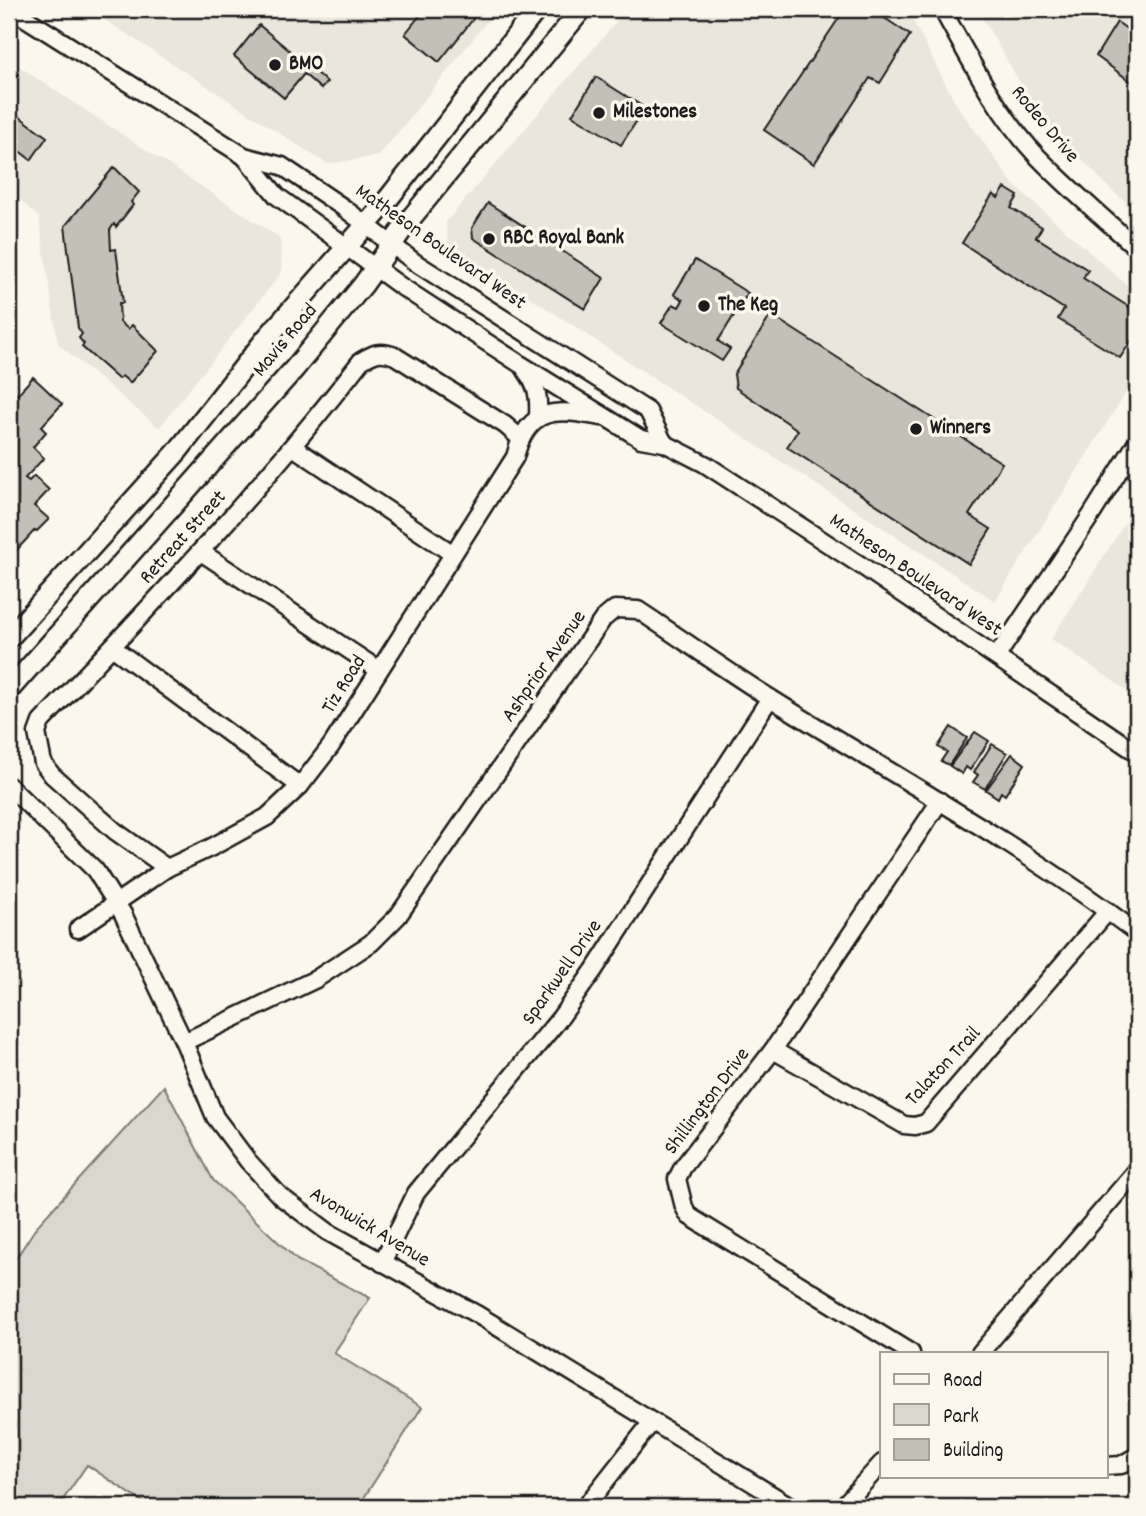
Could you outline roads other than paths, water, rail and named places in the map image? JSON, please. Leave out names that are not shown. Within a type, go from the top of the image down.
[{"type":"main road","name":"Mavis Road","points":[[9,638],[177,452],[265,340],[366,224],[537,9]]},
{"type":"main road","name":"Mavis Road","points":[[9,690],[295,368],[582,9]]},
{"type":"street","name":"Matheson Boulevard West","points":[[11,9],[244,156],[282,166],[366,224],[416,263],[648,411],[664,443]]},
{"type":"street","name":"Rodeo Drive","points":[[942,9],[973,67],[997,104],[1037,156],[1137,248]]},
{"type":"street","name":"Matheson Boulevard West","points":[[244,156],[277,195],[376,268],[520,364],[641,439],[664,443],[705,464],[997,656],[1137,753]]},
{"type":"street","name":"Retreat Street","points":[[167,868],[115,831],[52,775],[43,763],[37,733],[41,722],[201,552],[292,447],[360,361],[384,351],[505,425],[520,438]]},
{"type":"street","points":[[520,364],[535,383],[539,394],[538,418],[565,410],[611,419]]},
{"type":"street","name":"Tiz Road","points":[[78,929],[116,904],[134,888],[167,868],[267,817],[300,786],[331,746],[515,457],[520,438],[538,418]]},
{"type":"street","points":[[997,656],[1093,514],[1137,442]]},
{"type":"street","points":[[292,447],[453,554]]},
{"type":"street","points":[[201,552],[379,670]]},
{"type":"street","name":"Ashprior Avenue","points":[[184,1042],[316,979],[371,943],[398,916],[603,620],[615,610],[638,610],[770,698],[940,801],[1108,911],[1137,933]]},
{"type":"street","points":[[112,647],[300,786]]},
{"type":"street","name":"Sparkwell Drive","points":[[382,1263],[425,1179],[560,1018],[770,698]]},
{"type":"street","name":"Avonwick Avenue","points":[[9,786],[95,870],[123,914],[184,1042],[215,1118],[248,1161],[280,1196],[328,1232],[478,1315],[792,1507]]},
{"type":"street","name":"Shillington Drive","points":[[909,1352],[689,1216],[677,1179],[683,1167],[773,1050],[940,801]]},
{"type":"street","name":"Talaton Trail","points":[[773,1050],[904,1125],[926,1123],[1108,911]]},
{"type":"street","points":[[981,1352],[1137,1170]]},
{"type":"street","points":[[585,1507],[652,1422]]},
{"type":"street","points":[[1108,1466],[1121,1465],[1137,1456]]},
{"type":"street","points":[[842,1507],[880,1465]]},
{"type":"place","name":"BMO","points":[[275,65]]},
{"type":"place","name":"Milestones","points":[[599,113]]},
{"type":"place","name":"RBC Royal Bank","points":[[489,239]]},
{"type":"place","name":"The Keg","points":[[704,306]]},
{"type":"place","name":"Winners","points":[[916,429]]}]
